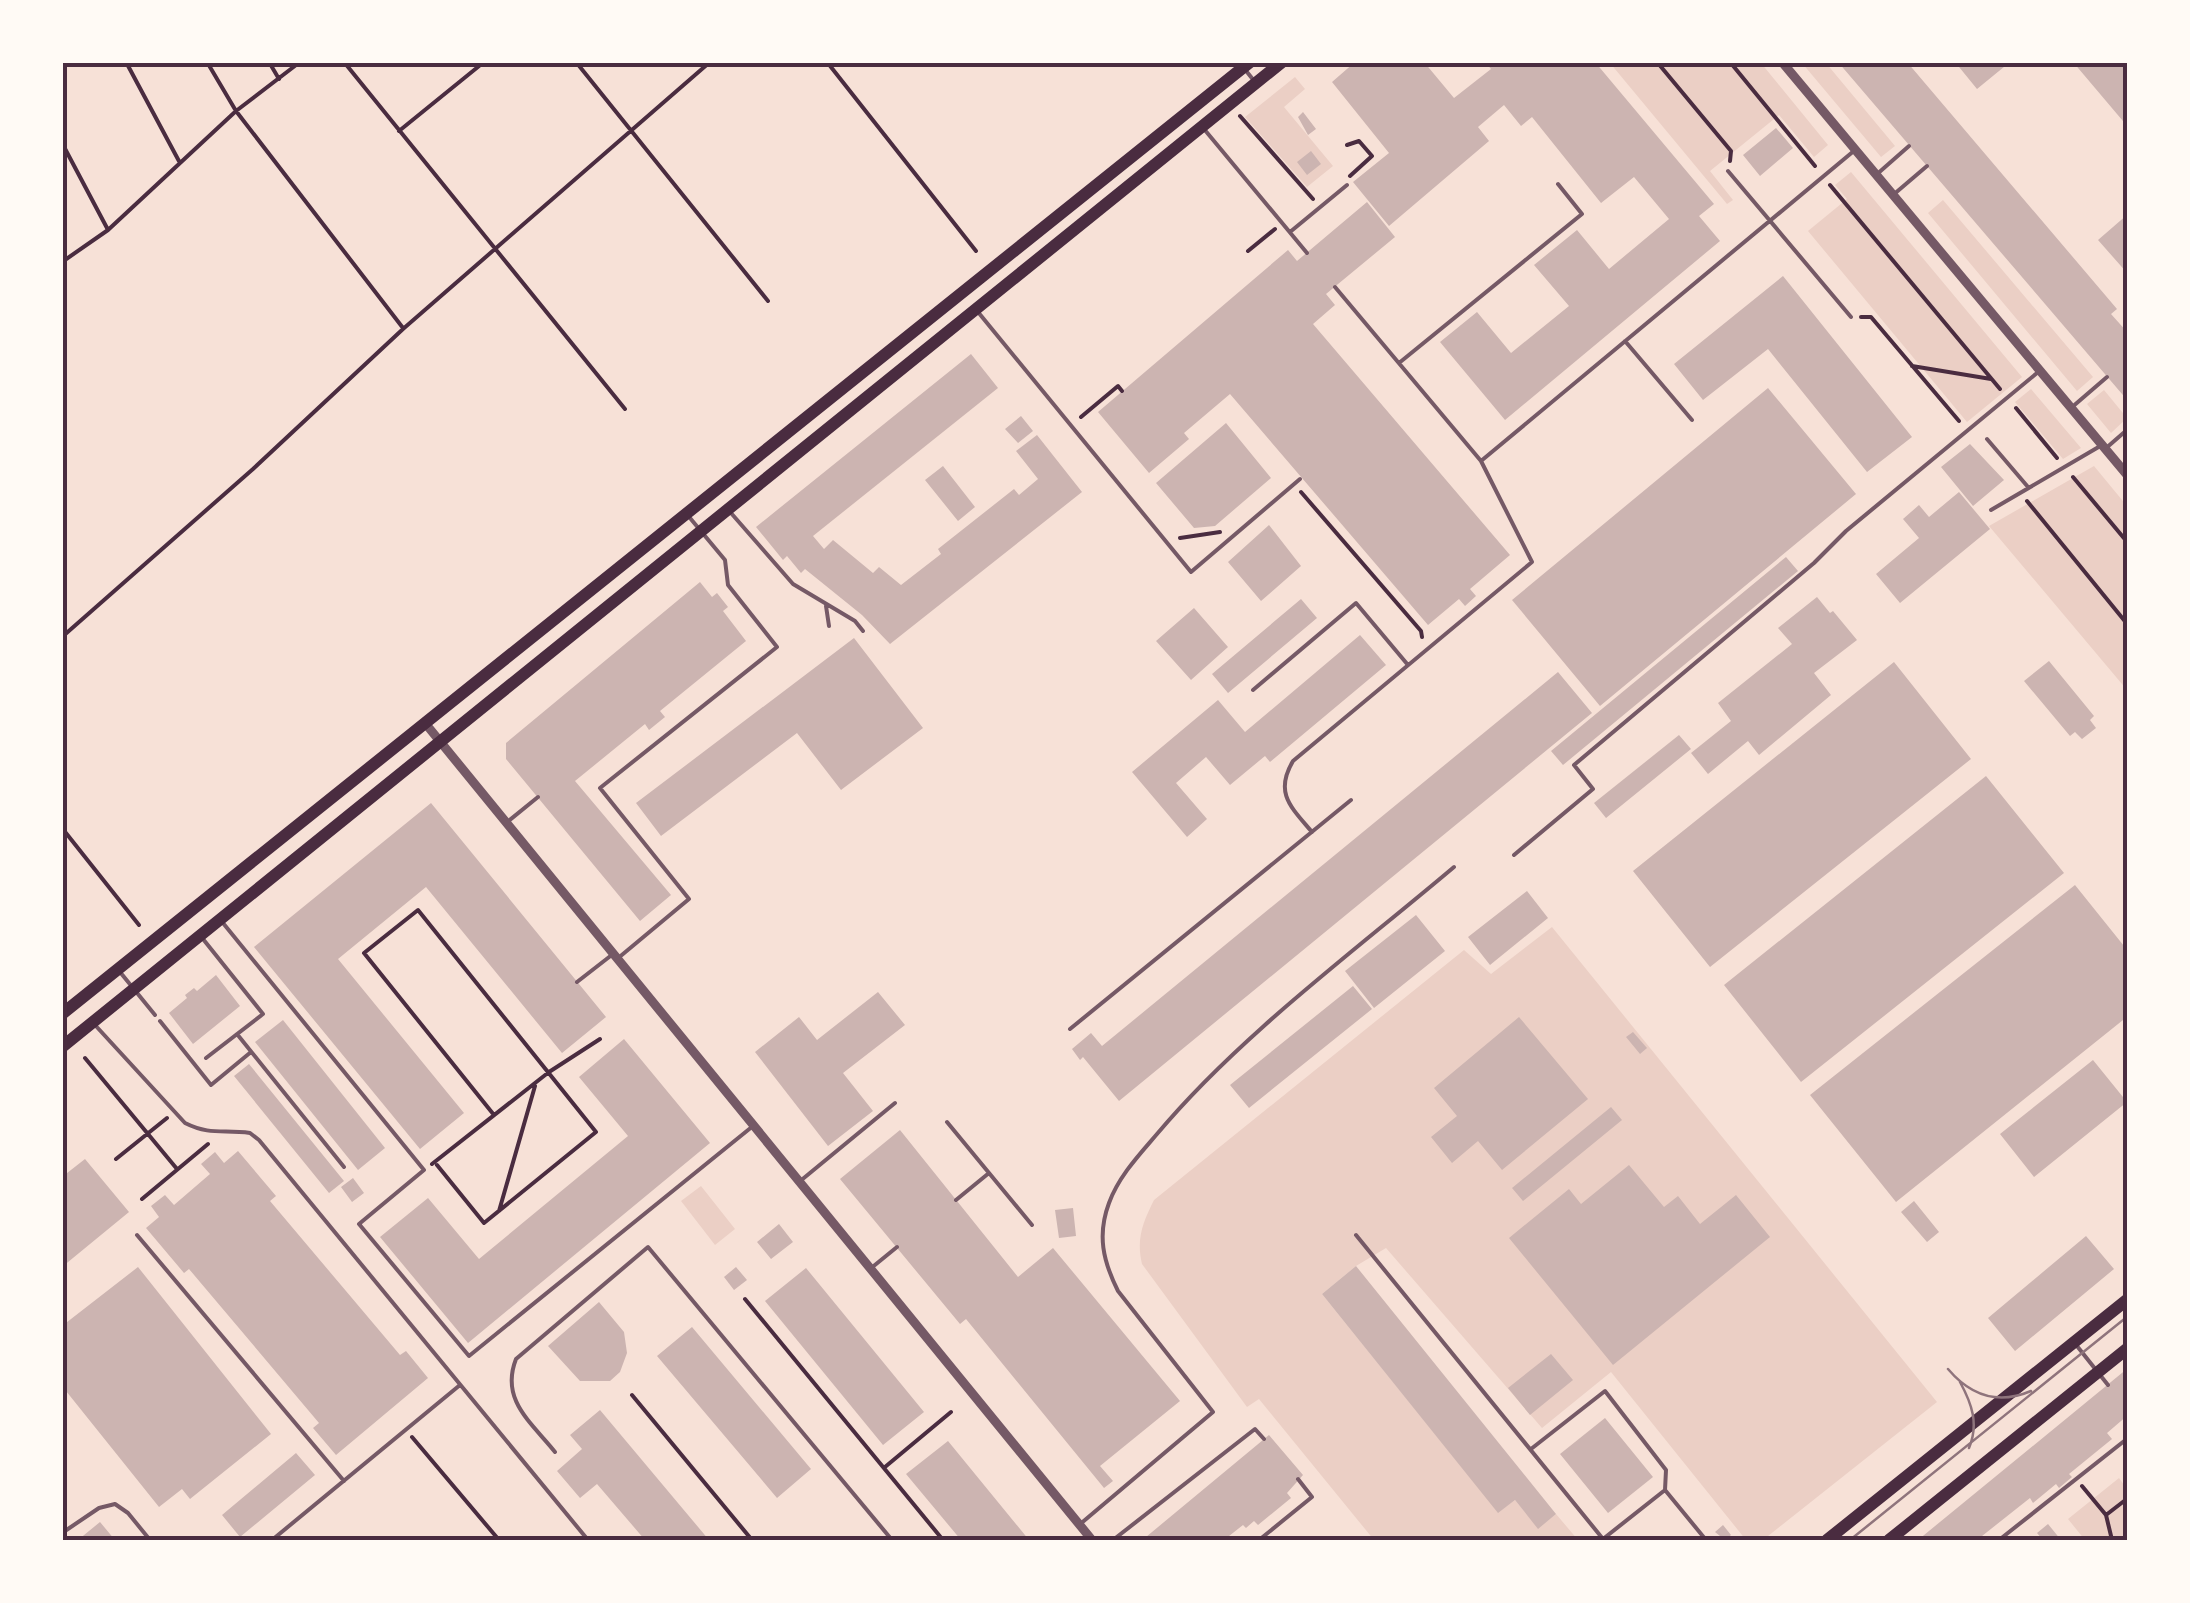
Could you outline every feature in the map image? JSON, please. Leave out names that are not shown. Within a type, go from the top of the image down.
[{"type":"main road","points":[[62,1046],[1282,62]]},
{"type":"main road","points":[[62,1014],[1244,64]]},
{"type":"main road","points":[[1828,1540],[2128,1298]]},
{"type":"main road","points":[[1889,1540],[2128,1348]]},
{"type":"street","points":[[1782,62],[2128,476]]},
{"type":"street","points":[[424,724],[1092,1540]]},
{"type":"lane","points":[[1244,64],[1256,84]]},
{"type":"lane","points":[[1189,111],[1307,252]]},
{"type":"lane","points":[[1876,175],[1910,146]]},
{"type":"lane","points":[[1481,461],[1855,150]]},
{"type":"lane","points":[[1893,196],[1927,166]]},
{"type":"lane","points":[[1728,171],[1851,317]]},
{"type":"lane","points":[[1399,363],[1582,214],[1558,184]]},
{"type":"lane","points":[[1290,232],[1347,185]]},
{"type":"lane","points":[[1312,832],[1284,793],[1284,777],[1293,761],[1532,562],[1481,461],[1335,287]]},
{"type":"lane","points":[[962,294],[1192,572],[1300,479]]},
{"type":"lane","points":[[1625,341],[1692,420]]},
{"type":"lane","points":[[1514,854],[1593,789],[1574,765],[1814,564],[1846,531],[2040,371]]},
{"type":"lane","points":[[2071,408],[2108,377]]},
{"type":"lane","points":[[1991,510],[2128,429]]},
{"type":"lane","points":[[1987,439],[2028,487]]},
{"type":"lane","points":[[728,510],[793,584],[855,621],[863,631]]},
{"type":"lane","points":[[577,982],[689,899],[600,788],[777,647],[728,585],[725,560],[687,514]]},
{"type":"lane","points":[[826,604],[828,626]]},
{"type":"lane","points":[[1253,690],[1356,604],[1408,665]]},
{"type":"lane","points":[[506,823],[538,797]]},
{"type":"lane","points":[[1070,1029],[1352,800]]},
{"type":"lane","points":[[1079,1524],[1213,1412],[1118,1291],[1108,1271],[1101,1249],[1102,1224],[1127,1170],[1228,1058],[1454,867]]},
{"type":"lane","points":[[220,919],[424,1170],[359,1224],[468,1356],[754,1126]]},
{"type":"lane","points":[[200,936],[263,1014],[206,1058]]},
{"type":"lane","points":[[118,969],[155,1015]]},
{"type":"lane","points":[[77,1002],[185,1124],[220,1134],[250,1133],[258,1140],[588,1540]]},
{"type":"lane","points":[[160,1021],[210,1085],[252,1052]]},
{"type":"lane","points":[[237,1034],[344,1167]]},
{"type":"lane","points":[[799,1182],[895,1103]]},
{"type":"lane","points":[[948,1122],[1032,1225]]},
{"type":"lane","points":[[956,1200],[989,1173]]},
{"type":"lane","points":[[137,1235],[344,1480]]},
{"type":"lane","points":[[1356,1235],[1603,1540],[1665,1490]]},
{"type":"lane","points":[[556,1452],[518,1407],[511,1392],[510,1374],[516,1358],[648,1247],[892,1540]]},
{"type":"lane","points":[[870,1269],[897,1248]]},
{"type":"lane","points":[[2074,1342],[2108,1385]]},
{"type":"lane","points":[[272,1540],[460,1384]]},
{"type":"lane","points":[[1532,1450],[1604,1391],[1666,1470],[1665,1490],[1706,1540]]},
{"type":"lane","points":[[1113,1540],[1256,1428],[1264,1439]]},
{"type":"lane","points":[[1999,1540],[2128,1438]]},
{"type":"lane","points":[[1259,1540],[1312,1497],[1298,1479]]},
{"type":"lane","points":[[62,1534],[99,1508],[115,1504],[128,1513],[150,1540]]},
{"type":"lane","points":[[2009,1533],[2015,1540]]},
{"type":"path","points":[[126,62],[180,163]]},
{"type":"path","points":[[207,62],[236,112],[404,329]]},
{"type":"path","points":[[268,62],[279,79]]},
{"type":"path","points":[[62,262],[108,230],[236,112],[300,62]]},
{"type":"path","points":[[344,62],[625,409]]},
{"type":"path","points":[[399,130],[484,62]]},
{"type":"path","points":[[576,62],[768,300]]},
{"type":"path","points":[[62,637],[404,329],[710,62]]},
{"type":"path","points":[[826,62],[976,252]]},
{"type":"path","points":[[1657,62],[1731,151],[1728,171]]},
{"type":"path","points":[[1730,62],[1798,145]]},
{"type":"path","points":[[1240,116],[1320,207]]},
{"type":"path","points":[[1347,145],[1359,141],[1372,156],[1350,174],[1347,185]]},
{"type":"path","points":[[62,143],[108,230]]},
{"type":"path","points":[[1844,201],[2007,397]]},
{"type":"path","points":[[1248,251],[1282,223]]},
{"type":"path","points":[[1851,317],[1871,318],[1967,430]]},
{"type":"path","points":[[1912,366],[1992,379]]},
{"type":"path","points":[[1087,428],[1079,419],[1118,386],[1122,391]]},
{"type":"path","points":[[1294,484],[1422,631],[1422,638]]},
{"type":"path","points":[[2028,487],[2026,503],[2128,625]]},
{"type":"path","points":[[1181,539],[1220,532]]},
{"type":"path","points":[[62,624],[68,632]]},
{"type":"path","points":[[62,828],[139,925]]},
{"type":"path","points":[[434,1162],[484,1223],[596,1132],[418,910],[364,953],[494,1115]]},
{"type":"path","points":[[424,1170],[548,1072],[600,1039]]},
{"type":"path","points":[[84,1058],[177,1169]]},
{"type":"path","points":[[499,1211],[536,1082]]},
{"type":"path","points":[[116,1160],[174,1111]]},
{"type":"path","points":[[142,1199],[220,1134]]},
{"type":"path","points":[[744,1298],[944,1540]]},
{"type":"path","points":[[632,1396],[752,1540]]},
{"type":"path","points":[[884,1468],[950,1412]]},
{"type":"path","points":[[406,1429],[499,1540]]},
{"type":"path","points":[[2106,1515],[2128,1498]]},
{"type":"path","points":[[2093,1499],[2106,1515],[2112,1540]]},
{"type":"shaded area","points":[[1610,63],[1761,63],[1828,145],[1814,157],[1779,115],[1710,171],[1733,200],[1727,204]]},
{"type":"shaded area","points":[[1802,63],[1826,63],[1895,146],[1881,157]]},
{"type":"shaded area","points":[[1295,77],[1305,89],[1284,107],[1333,166],[1307,187],[1245,117]]},
{"type":"shaded area","points":[[1851,172],[2022,377],[1967,422],[1808,231],[1847,199],[1835,185]]},
{"type":"shaded area","points":[[1943,200],[2093,377],[2077,391],[1928,213]]},
{"type":"shaded area","points":[[2031,389],[2081,448],[2063,459],[2015,402]]},
{"type":"shaded area","points":[[2104,390],[2127,418],[2111,433],[2087,404]]},
{"type":"shaded area","points":[[2094,466],[2127,506],[2127,690],[1989,526]]},
{"type":"shaded area","points":[[1552,927],[1937,1402],[1763,1540],[1746,1540],[1611,1372],[1542,1428],[1386,1248],[1322,1294],[1498,1512],[1515,1500],[1538,1528],[1556,1514],[1578,1540],[1374,1540],[1259,1399],[1247,1407],[1142,1264],[1142,1231],[1154,1200],[1464,950],[1491,974]]},
{"type":"shaded area","points":[[701,1186],[735,1229],[715,1245],[681,1201]]},
{"type":"shaded area","points":[[2119,1478],[2127,1489],[2128,1540],[2085,1540],[2068,1519]]},
{"type":"building","points":[[1355,62],[1424,62],[1454,98],[1491,69],[1485,62],[1595,62],[1714,204],[1699,216],[1720,241],[1505,420],[1440,342],[1477,312],[1511,353],[1569,306],[1534,265],[1577,230],[1609,269],[1669,219],[1634,177],[1601,203],[1532,117],[1521,126],[1504,105],[1478,127],[1489,141],[1389,226],[1353,182],[1389,153],[1332,82]]},
{"type":"building","points":[[1838,62],[1907,62],[2117,309],[2111,314],[2128,333],[2128,401]]},
{"type":"building","points":[[1955,62],[2010,62],[1977,89]]},
{"type":"building","points":[[2073,62],[2128,62],[2128,127]]},
{"type":"building","points":[[1303,112],[1316,129],[1308,135],[1298,117]]},
{"type":"building","points":[[1776,128],[1793,148],[1760,176],[1743,155]]},
{"type":"building","points":[[1311,151],[1321,164],[1307,175],[1297,162]]},
{"type":"building","points":[[1367,202],[1395,237],[1326,294],[1335,305],[1313,324],[1510,555],[1470,589],[1476,596],[1465,606],[1459,599],[1428,625],[1230,394],[1184,433],[1189,439],[1149,473],[1098,412],[1288,250],[1297,261]]},
{"type":"building","points":[[2128,214],[2128,274],[2098,240]]},
{"type":"building","points":[[1783,276],[1912,437],[1867,472],[1768,349],[1703,400],[1674,364]]},
{"type":"building","points":[[971,354],[998,388],[813,536],[824,549],[833,540],[873,573],[879,567],[901,585],[941,554],[938,549],[1014,489],[1019,495],[1038,479],[1016,451],[1037,435],[1082,492],[890,644],[862,615],[805,569],[801,573],[787,556],[783,560],[756,527]]},
{"type":"building","points":[[1768,388],[1856,494],[1600,706],[1512,600]]},
{"type":"building","points":[[1021,416],[1033,431],[1018,443],[1005,429]]},
{"type":"building","points":[[1226,423],[1271,478],[1215,526],[1194,528],[1156,483]]},
{"type":"building","points":[[1970,444],[2004,480],[1973,506],[1941,467]]},
{"type":"building","points":[[943,466],[975,507],[958,521],[925,480]]},
{"type":"building","points":[[1959,492],[1990,529],[1900,603],[1876,574],[1919,538],[1903,519],[1919,505],[1929,517]]},
{"type":"building","points":[[1269,525],[1301,566],[1261,601],[1228,562]]},
{"type":"building","points":[[1786,557],[1798,571],[1563,765],[1551,751]]},
{"type":"building","points":[[700,582],[712,597],[717,593],[728,607],[723,611],[746,641],[660,711],[665,717],[649,730],[645,724],[575,781],[671,895],[640,921],[506,759],[506,743]]},
{"type":"building","points":[[1817,597],[1857,640],[1814,673],[1831,695],[1759,755],[1748,741],[1708,774],[1691,753],[1731,721],[1718,703],[1792,644],[1778,628]]},
{"type":"building","points":[[1301,599],[1317,618],[1228,693],[1212,674]]},
{"type":"building","points":[[1194,608],[1228,647],[1191,680],[1156,641]]},
{"type":"building","points":[[1360,635],[1386,665],[1270,762],[1265,756],[1230,785],[1206,757],[1176,783],[1207,819],[1187,837],[1132,772],[1218,700],[1245,732]]},
{"type":"building","points":[[854,638],[923,728],[841,790],[797,733],[661,836],[636,803]]},
{"type":"building","points":[[2049,661],[2094,716],[2090,720],[2096,728],[2082,739],[2075,732],[2070,736],[2024,681]]},
{"type":"building","points":[[1894,662],[1971,759],[1710,967],[1633,871]]},
{"type":"building","points":[[1558,672],[1592,713],[1119,1101],[1083,1057],[1080,1060],[1072,1049],[1091,1033],[1102,1046]]},
{"type":"building","points":[[1679,735],[1691,749],[1606,818],[1594,803]]},
{"type":"building","points":[[1986,776],[2064,873],[1801,1082],[1724,985]]},
{"type":"building","points":[[431,803],[606,1017],[562,1053],[426,887],[338,959],[464,1113],[420,1149],[254,947]]},
{"type":"building","points":[[2075,885],[2128,951],[2128,1016],[1896,1202],[1810,1095]]},
{"type":"building","points":[[1527,891],[1548,918],[1490,965],[1468,937]]},
{"type":"building","points":[[1416,915],[1445,951],[1374,1008],[1345,971]]},
{"type":"building","points":[[216,975],[240,1006],[193,1044],[169,1013],[187,998],[185,995],[194,988],[197,991]]},
{"type":"building","points":[[1353,986],[1372,1009],[1249,1108],[1230,1085]]},
{"type":"building","points":[[878,992],[905,1025],[843,1073],[873,1111],[828,1146],[755,1052],[799,1017],[817,1040]]},
{"type":"building","points":[[1519,1017],[1588,1099],[1502,1170],[1478,1141],[1452,1163],[1431,1137],[1457,1116],[1434,1088]]},
{"type":"building","points":[[283,1020],[385,1148],[358,1170],[255,1042]]},
{"type":"building","points":[[1633,1032],[1647,1048],[1640,1054],[1626,1037]]},
{"type":"building","points":[[624,1039],[710,1143],[468,1343],[380,1237],[428,1198],[479,1259],[628,1136],[579,1077]]},
{"type":"building","points":[[2093,1060],[2127,1102],[2034,1177],[2000,1134]]},
{"type":"building","points":[[249,1064],[344,1181],[329,1193],[234,1076]]},
{"type":"building","points":[[1611,1107],[1622,1120],[1523,1201],[1512,1188]]},
{"type":"building","points":[[900,1130],[1018,1277],[1053,1248],[1180,1401],[1100,1466],[1113,1481],[1104,1488],[966,1319],[960,1324],[840,1179]]},
{"type":"building","points":[[238,1151],[276,1196],[270,1201],[400,1355],[406,1351],[428,1378],[336,1455],[313,1428],[319,1423],[189,1269],[184,1273],[146,1228],[159,1217],[151,1206],[165,1195],[174,1205],[210,1174],[201,1164],[215,1152],[224,1163]]},
{"type":"building","points":[[85,1159],[129,1212],[62,1267],[62,1177]]},
{"type":"building","points":[[1629,1165],[1664,1207],[1678,1196],[1700,1224],[1736,1195],[1770,1237],[1613,1365],[1509,1238],[1569,1189],[1581,1204]]},
{"type":"building","points":[[353,1178],[364,1193],[352,1202],[341,1187]]},
{"type":"building","points":[[1914,1201],[1939,1232],[1927,1242],[1901,1212]]},
{"type":"building","points":[[1073,1208],[1076,1236],[1059,1238],[1055,1210]]},
{"type":"building","points":[[779,1224],[793,1242],[771,1259],[757,1242]]},
{"type":"building","points":[[2086,1236],[2114,1269],[2015,1351],[1988,1318]]},
{"type":"building","points":[[1356,1266],[1556,1514],[1538,1529],[1515,1500],[1498,1513],[1322,1294]]},
{"type":"building","points":[[138,1267],[271,1434],[190,1499],[182,1489],[159,1507],[62,1386],[62,1326]]},
{"type":"building","points":[[736,1267],[747,1280],[734,1290],[724,1277]]},
{"type":"building","points":[[806,1268],[924,1412],[883,1445],[765,1301]]},
{"type":"building","points":[[599,1302],[624,1332],[627,1353],[620,1372],[610,1381],[580,1381],[548,1346]]},
{"type":"building","points":[[692,1327],[811,1469],[777,1498],[657,1356]]},
{"type":"building","points":[[1551,1354],[1573,1380],[1530,1415],[1508,1388]]},
{"type":"building","points":[[2128,1368],[2128,1415],[2107,1433],[2112,1439],[2069,1474],[2072,1477],[2059,1488],[2056,1484],[2033,1503],[2030,1498],[1977,1540],[1918,1540]]},
{"type":"building","points":[[600,1410],[709,1540],[645,1540],[597,1484],[580,1498],[557,1471],[582,1449],[570,1435]]},
{"type":"building","points":[[1605,1418],[1653,1477],[1608,1513],[1560,1454]]},
{"type":"building","points":[[1269,1435],[1303,1475],[1287,1493],[1291,1498],[1258,1525],[1254,1521],[1246,1528],[1243,1525],[1224,1540],[1146,1537]]},
{"type":"building","points":[[948,1441],[1029,1540],[961,1540],[906,1474]]},
{"type":"building","points":[[296,1453],[315,1475],[240,1537],[222,1515]]},
{"type":"building","points":[[100,1522],[115,1540],[78,1540]]},
{"type":"building","points":[[2048,1524],[2061,1540],[2043,1540],[2037,1533]]},
{"type":"building","points":[[1723,1525],[1731,1535],[1725,1540],[1715,1532]]},
{"type":"tram line","points":[[1850,1540],[2128,1316]]},
{"type":"tram line","points":[[1948,1369],[1985,1395],[2007,1397],[2031,1391]]},
{"type":"tram line","points":[[1960,1382],[1973,1414],[1969,1448]]}]
